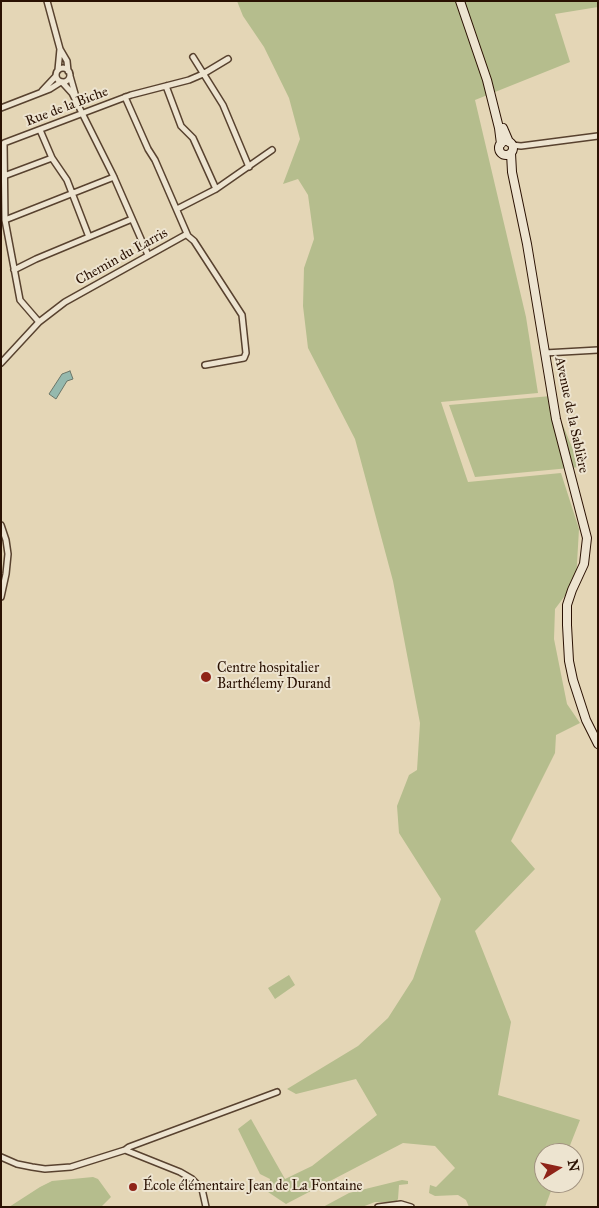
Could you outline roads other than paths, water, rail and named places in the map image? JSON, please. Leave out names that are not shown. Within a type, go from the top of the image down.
[{"type":"main road","points":[[460,1],[487,80],[499,128],[508,148]]},
{"type":"main road","points":[[465,1],[486,60],[508,148]]},
{"type":"main road","name":"Avenue de la Sablière","points":[[508,148],[528,244],[556,419],[587,538],[584,564],[572,590],[568,605],[567,625],[570,661],[581,706],[598,744]]},
{"type":"street","points":[[47,1],[60,48],[67,61],[79,107]]},
{"type":"street","points":[[42,91],[56,76],[60,48]]},
{"type":"street","points":[[193,57],[223,106],[249,167]]},
{"type":"street","name":"Rue de la Biche","points":[[39,322],[20,300],[14,270],[5,220],[4,143],[125,97],[189,80],[228,59]]},
{"type":"street","points":[[58,70],[62,68],[69,73]]},
{"type":"street","points":[[1,108],[67,81],[69,73]]},
{"type":"street","points":[[56,76],[57,80],[70,89],[83,114],[114,177],[148,255]]},
{"type":"street","points":[[166,86],[181,126],[193,138],[216,189]]},
{"type":"street","points":[[125,97],[187,234]]},
{"type":"street","points":[[40,130],[52,158],[67,180],[89,237]]},
{"type":"street","points":[[508,148],[598,136]]},
{"type":"street","points":[[177,209],[216,189],[272,150]]},
{"type":"street","points":[[4,176],[52,158]]},
{"type":"street","points":[[5,220],[114,177]]},
{"type":"street","points":[[14,270],[132,219]]},
{"type":"street","name":"Chemin du Larris","points":[[1,363],[39,322],[69,300],[187,234],[194,241],[242,315],[246,353],[244,358],[205,365]]},
{"type":"street","points":[[546,353],[598,350]]},
{"type":"street","points":[[1,525],[8,554],[1,597]]},
{"type":"street","points":[[1,1157],[17,1164],[32,1167],[70,1167],[125,1150],[277,1092]]},
{"type":"street","points":[[125,1150],[180,1172],[192,1179],[202,1189],[206,1207]]},
{"type":"street","points":[[378,1207],[401,1204],[411,1207]]},
{"type":"water","points":[[70,371],[73,379],[67,381],[56,399],[49,394],[62,374]]},
{"type":"place","name":"Centre hospitalier Barthélemy Durand","points":[[206,677]]},
{"type":"place","name":"École élémentaire Jean de La Fontaine","points":[[133,1187]]}]
